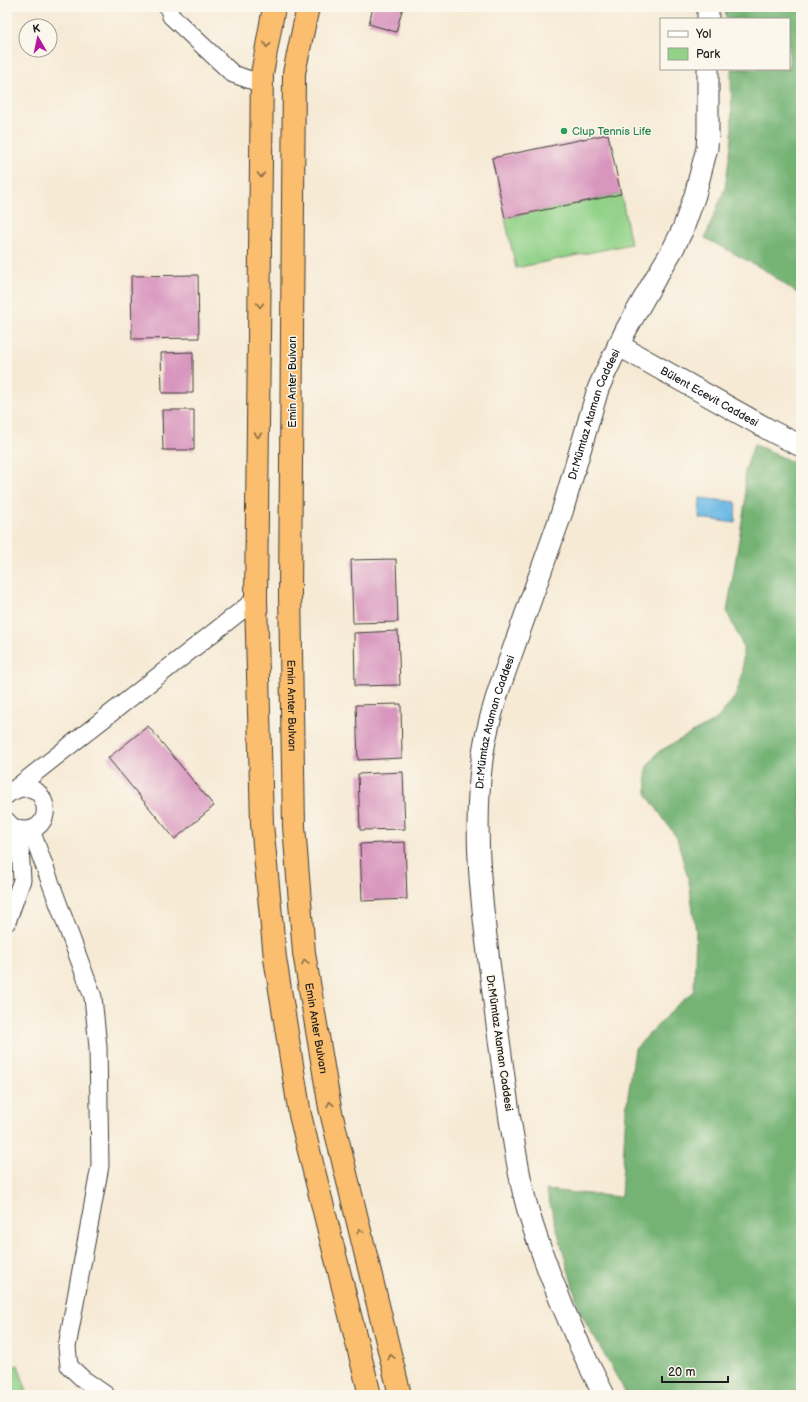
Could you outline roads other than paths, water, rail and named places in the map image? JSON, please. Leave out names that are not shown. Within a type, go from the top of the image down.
[{"type":"highway","points":[[274,7],[262,74],[256,599],[262,824],[275,958],[300,1115],[370,1395]]},
{"type":"highway","name":"Emin Anter Bulvarı","points":[[308,7],[294,73],[290,593],[294,826],[304,953],[330,1108],[400,1395]]},
{"type":"street","points":[[168,7],[171,16],[233,74],[262,84]]},
{"type":"street","points":[[708,7],[708,18]]},
{"type":"street","name":"Dr.Mümtaz Ataman Caddesi","points":[[604,1395],[584,1357],[559,1299],[538,1244],[519,1175],[504,1080],[484,926],[480,885],[478,825],[479,786],[482,759],[491,715],[504,674],[560,518],[598,389],[618,345],[683,229],[695,195],[707,148],[708,70]]},
{"type":"street","name":"Bülent Ecevit Caddesi","points":[[618,345],[759,425],[801,446]]},
{"type":"street","points":[[8,795],[256,599]]},
{"type":"street","points":[[8,795],[18,788],[29,788],[39,793],[45,803],[46,814],[40,824],[19,827]]},
{"type":"street","points":[[7,922],[22,880],[19,827]]},
{"type":"street","points":[[19,827],[93,997],[98,1047],[100,1166],[67,1347],[69,1366],[83,1379],[106,1395]]},
{"type":"water","points":[[700,498],[736,502],[735,523],[699,518]]},
{"type":"place","name":"Clup Tennis Life","points":[[564,131]]}]
